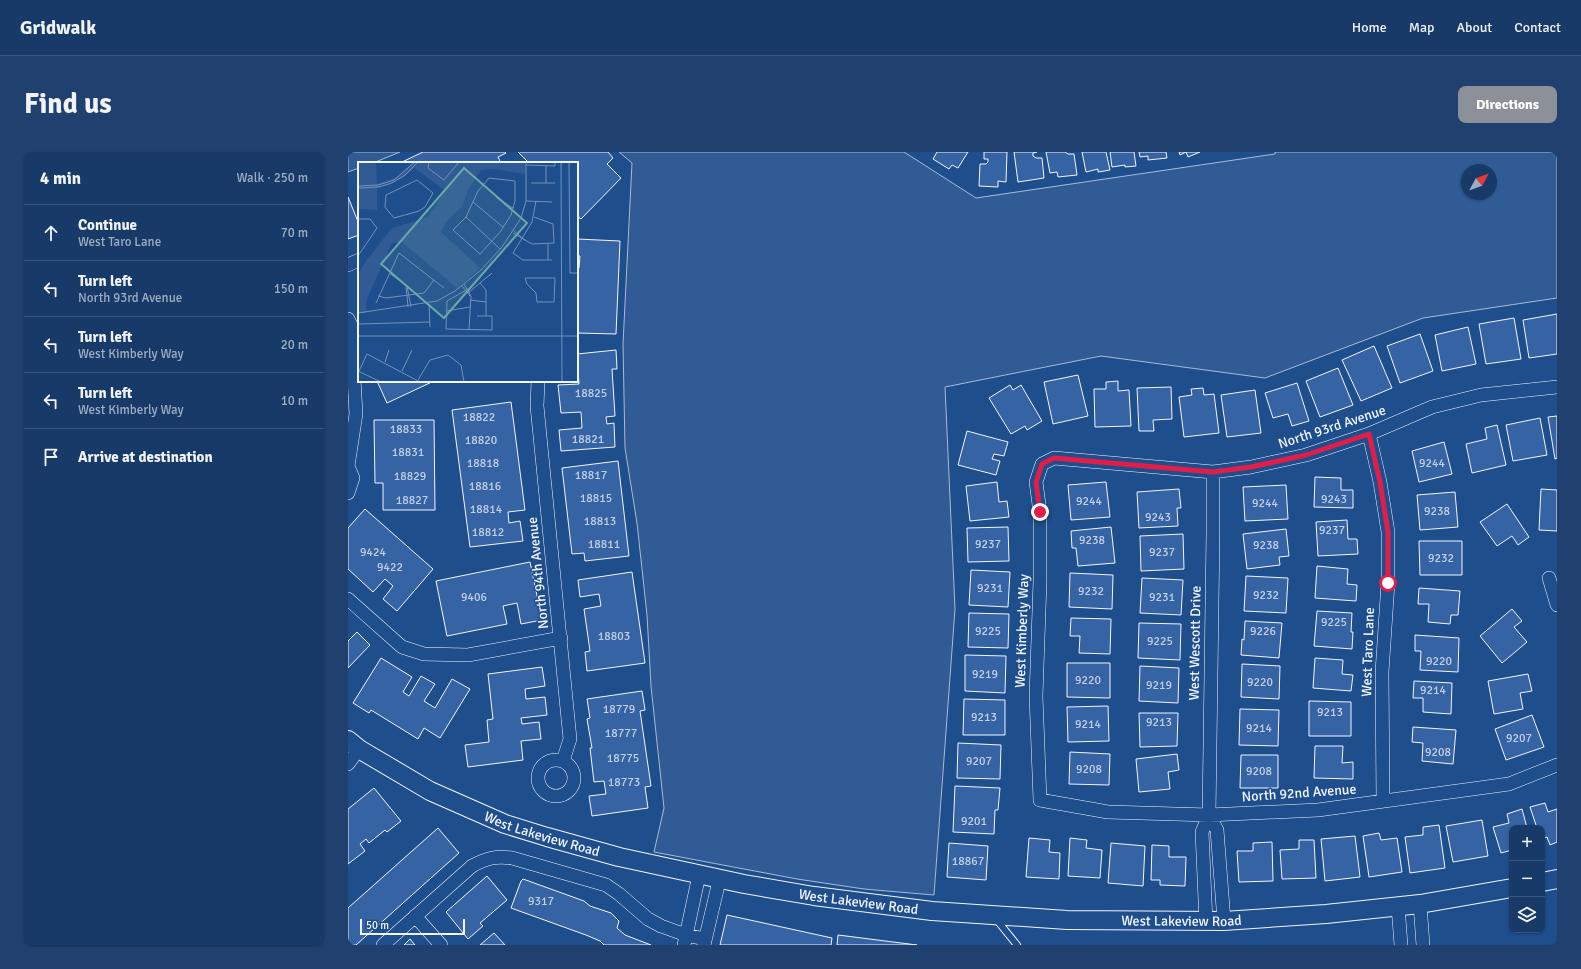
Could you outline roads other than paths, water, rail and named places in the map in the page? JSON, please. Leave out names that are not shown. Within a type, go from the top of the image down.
[{"type":"street","points":[[348,265],[358,260]]},
{"type":"street","points":[[348,319],[351,325],[356,414],[348,466],[353,478],[348,493]]},
{"type":"street","name":"North 94th Avenue","points":[[538,382],[537,406],[570,739],[563,761]]},
{"type":"street","name":"North 93rd Avenue","points":[[1042,464],[1054,458],[1213,472],[1251,467],[1306,455],[1369,434],[1432,407],[1482,395],[1557,387]]},
{"type":"street","name":"West Taro Lane","points":[[1369,434],[1380,482],[1388,532],[1388,583],[1382,672],[1383,801]]},
{"type":"street","name":"West Kimberly Way","points":[[1040,800],[1036,696],[1040,581],[1040,512],[1036,482],[1042,464]]},
{"type":"street","name":"West Wescott Drive","points":[[1206,922],[1202,832],[1208,815],[1213,472]]},
{"type":"street","points":[[1549,578],[1557,605]]},
{"type":"street","points":[[348,599],[402,647],[424,654],[468,655],[561,638]]},
{"type":"street","points":[[348,764],[354,744]]},
{"type":"street","name":"West Lakeview Road","points":[[354,744],[430,791],[504,824],[619,857],[720,877],[744,884],[822,897],[932,911],[1067,920],[1206,922],[1326,914],[1420,904],[1509,889]]},
{"type":"street","name":"North 92nd Avenue","points":[[1040,800],[1108,812],[1208,815],[1318,810],[1509,784],[1557,766]]},
{"type":"street","name":"West Wescott Drive","points":[[1208,815],[1217,830],[1224,921]]},
{"type":"street","points":[[383,945],[472,866],[488,858],[498,856],[512,858],[606,885],[648,919],[685,940],[705,942],[720,877]]},
{"type":"street","points":[[685,940],[699,874]]},
{"type":"street","points":[[1545,881],[1557,879]]},
{"type":"street","points":[[1420,904],[1424,945]]},
{"type":"street","points":[[1398,906],[1401,945]]},
{"type":"street","points":[[415,916],[441,945]]},
{"type":"lane","points":[[992,915],[1017,945]]}]
